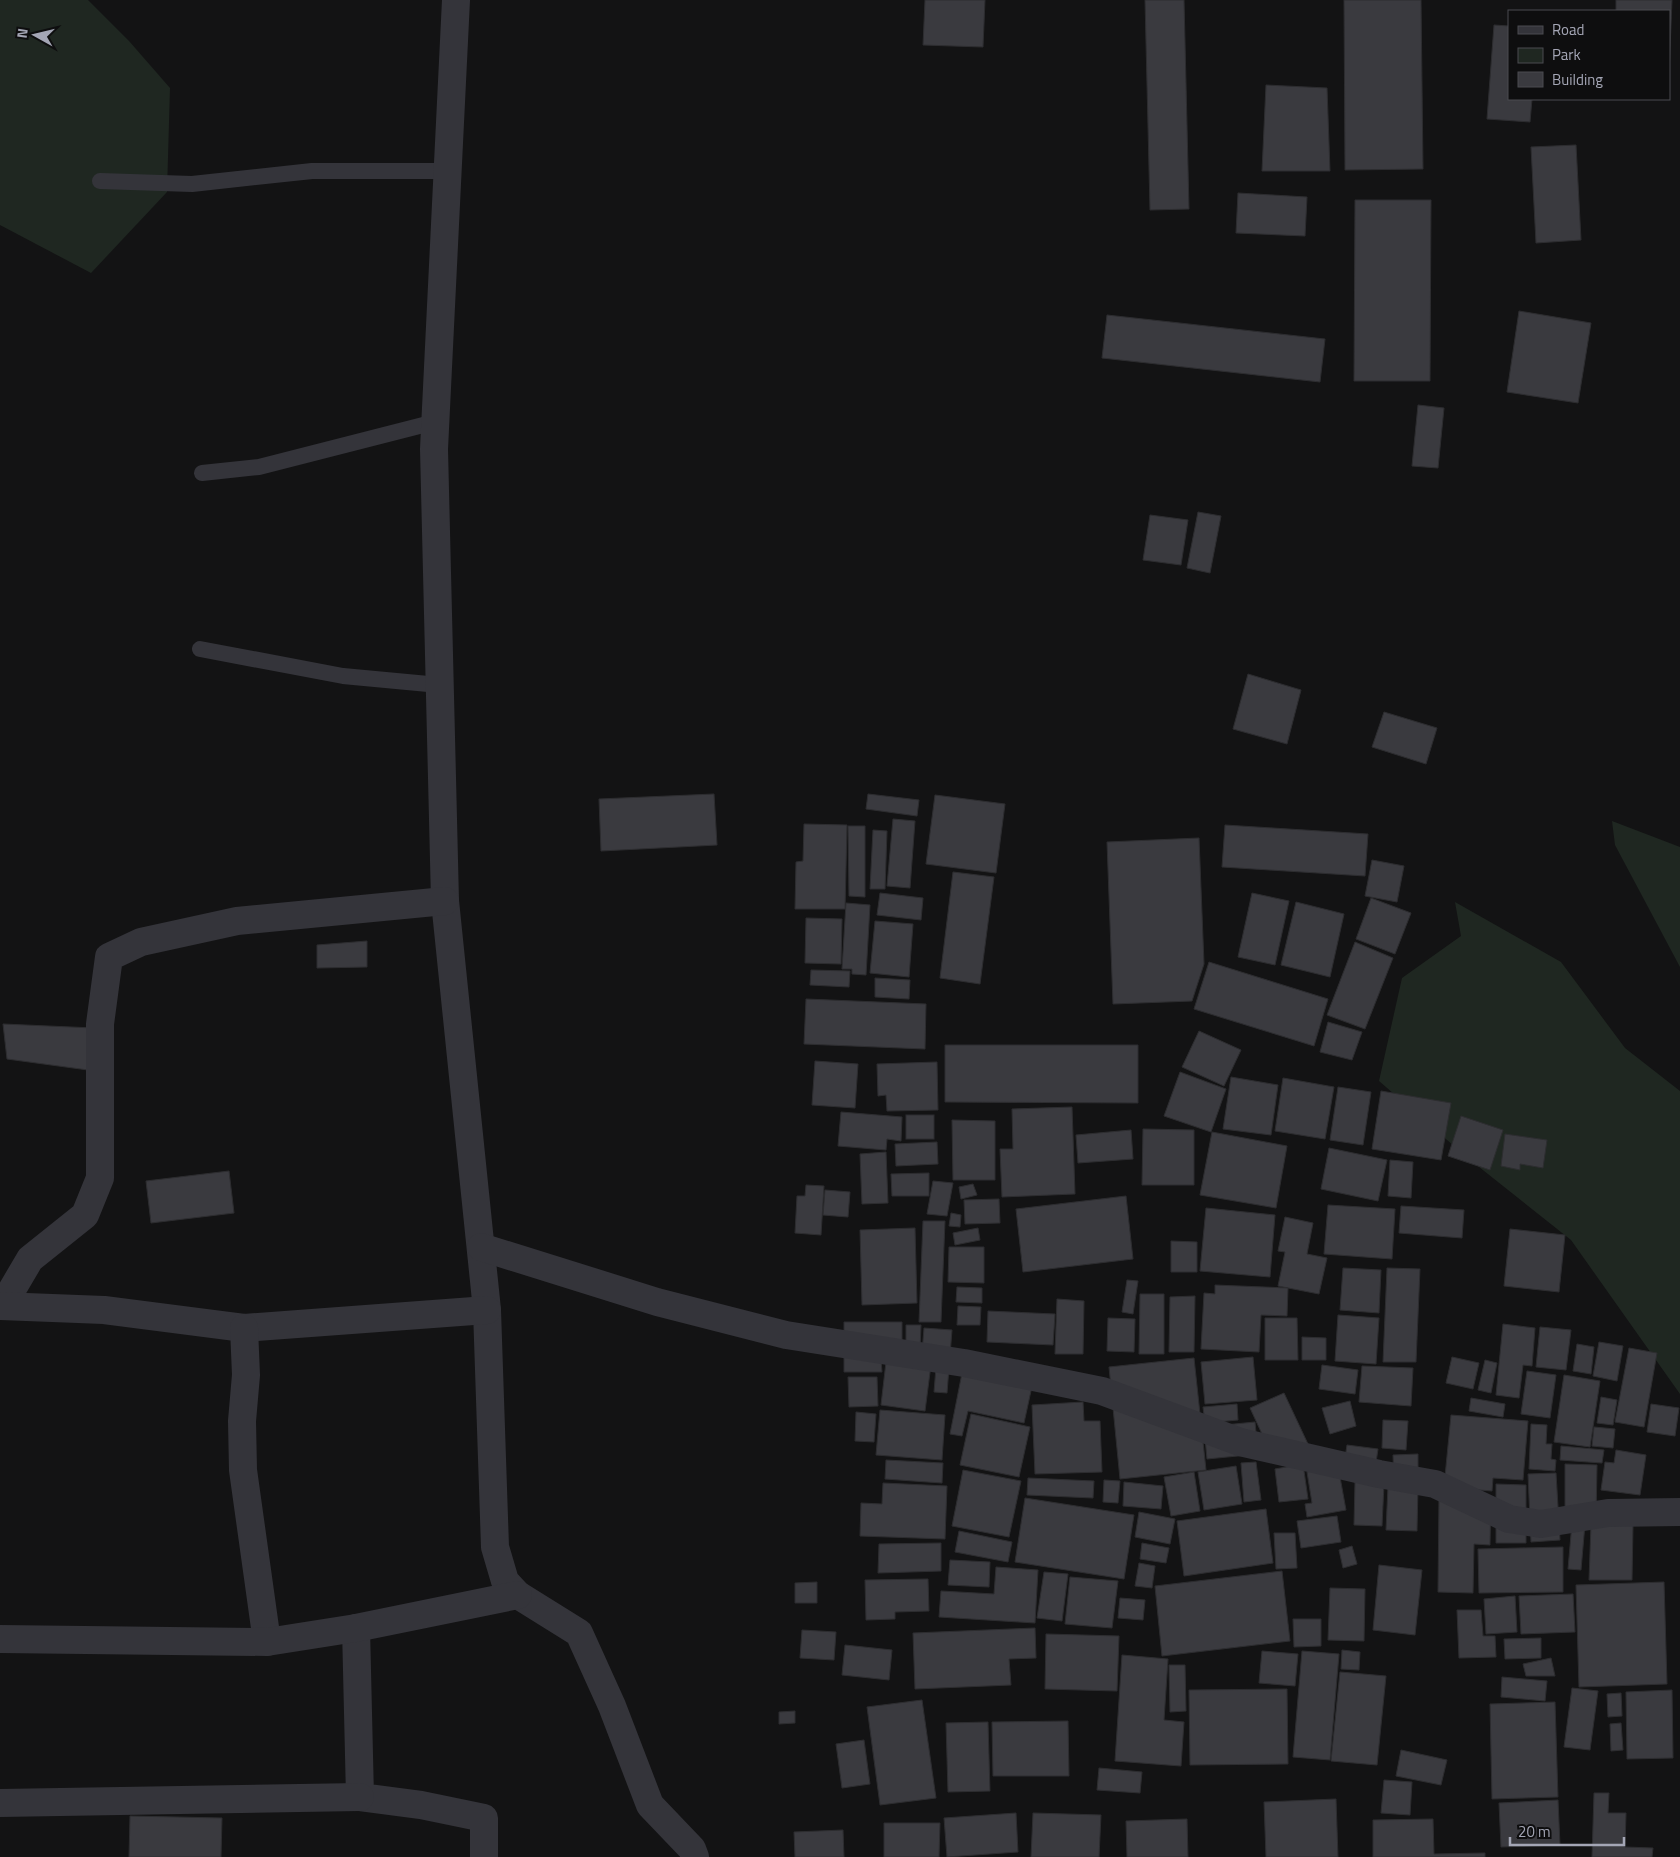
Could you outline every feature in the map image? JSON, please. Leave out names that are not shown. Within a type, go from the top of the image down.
[{"type":"street","points":[[456,0],[435,422],[445,901],[487,1310],[495,1547],[505,1580],[518,1594],[579,1633],[612,1706],[650,1804],[692,1849],[695,1857]]},
{"type":"street","points":[[445,901],[237,921],[141,942],[109,957],[100,1024],[100,1178],[85,1215],[30,1259],[2,1305],[104,1310],[244,1328],[487,1310]]},
{"type":"street","points":[[481,1247],[658,1302],[786,1335],[964,1363],[1102,1391],[1240,1442],[1379,1474],[1435,1484],[1509,1519],[1541,1524],[1608,1513],[1680,1512]]},
{"type":"street","points":[[244,1328],[246,1375],[242,1421],[243,1470],[267,1642]]},
{"type":"street","points":[[0,1640],[267,1642],[356,1628],[518,1594]]},
{"type":"street","points":[[356,1628],[360,1797]]},
{"type":"street","points":[[0,1803],[360,1797],[421,1805],[484,1818],[484,1857]]},
{"type":"lane","points":[[100,181],[192,184],[312,171],[448,171]]},
{"type":"lane","points":[[202,474],[259,467],[435,422]]},
{"type":"lane","points":[[200,650],[343,676],[440,685]]},
{"type":"green space","points":[[0,0],[88,0],[129,41],[170,88],[167,192],[91,273],[0,225]]},
{"type":"green space","points":[[1612,821],[1680,847],[1680,967],[1615,845]]},
{"type":"green space","points":[[1455,902],[1561,962],[1625,1048],[1680,1091],[1680,1394],[1571,1240],[1469,1159],[1379,1081],[1402,978],[1461,936]]},
{"type":"building","points":[[925,0],[985,0],[983,47],[923,45]]},
{"type":"building","points":[[1145,0],[1184,0],[1189,209],[1150,210]]},
{"type":"building","points":[[1344,0],[1421,0],[1423,169],[1345,170]]},
{"type":"building","points":[[1616,0],[1672,0],[1670,50],[1670,10],[1616,10]]},
{"type":"building","points":[[1494,25],[1508,26],[1508,100],[1532,100],[1530,122],[1487,119]]},
{"type":"building","points":[[1266,85],[1327,88],[1330,171],[1262,171]]},
{"type":"building","points":[[1576,145],[1581,240],[1536,243],[1531,147]]},
{"type":"building","points":[[1238,193],[1307,197],[1305,236],[1236,233]]},
{"type":"building","points":[[1355,200],[1431,200],[1430,381],[1354,381]]},
{"type":"building","points":[[1519,311],[1591,323],[1578,403],[1507,392]]},
{"type":"building","points":[[1107,315],[1325,339],[1320,382],[1102,358]]},
{"type":"building","points":[[1418,405],[1444,408],[1438,468],[1412,466]]},
{"type":"building","points":[[1198,512],[1221,516],[1210,573],[1187,568]]},
{"type":"building","points":[[1150,515],[1188,520],[1181,565],[1143,560]]},
{"type":"building","points":[[1248,674],[1301,690],[1287,744],[1233,729]]},
{"type":"building","points":[[1384,712],[1437,728],[1426,764],[1372,747]]},
{"type":"building","points":[[714,794],[717,845],[601,851],[599,799]]},
{"type":"building","points":[[868,794],[919,800],[917,816],[866,809]]},
{"type":"building","points":[[935,795],[1005,804],[996,873],[926,864]]},
{"type":"building","points":[[893,819],[915,821],[910,888],[887,886]]},
{"type":"building","points":[[804,824],[847,825],[845,909],[795,909],[796,862],[803,861]]},
{"type":"building","points":[[1225,825],[1368,834],[1365,876],[1222,867]]},
{"type":"building","points":[[848,826],[865,826],[865,897],[849,896]]},
{"type":"building","points":[[873,830],[887,831],[885,889],[870,889]]},
{"type":"building","points":[[1199,838],[1204,964],[1192,1001],[1113,1004],[1107,842]]},
{"type":"building","points":[[1372,860],[1404,866],[1397,902],[1365,896]]},
{"type":"building","points":[[953,872],[994,877],[980,984],[940,978]]},
{"type":"building","points":[[880,893],[923,898],[921,920],[877,915]]},
{"type":"building","points":[[1252,893],[1289,901],[1275,965],[1238,957]]},
{"type":"building","points":[[1371,898],[1411,913],[1395,954],[1356,939]]},
{"type":"building","points":[[1296,902],[1344,914],[1330,977],[1281,965]]},
{"type":"building","points":[[846,903],[870,905],[866,975],[852,974],[852,969],[842,969]]},
{"type":"building","points":[[806,918],[842,919],[841,964],[805,963]]},
{"type":"building","points":[[875,921],[913,924],[909,977],[870,973]]},
{"type":"building","points":[[367,941],[367,967],[317,968],[317,945]]},
{"type":"building","points":[[1355,942],[1393,958],[1365,1029],[1327,1015]]},
{"type":"building","points":[[1209,962],[1328,999],[1314,1046],[1194,1009]]},
{"type":"building","points":[[811,970],[850,971],[849,987],[810,985]]},
{"type":"building","points":[[875,978],[910,980],[909,999],[875,997]]},
{"type":"building","points":[[806,999],[926,1004],[925,1049],[804,1044]]},
{"type":"building","points":[[1328,1022],[1362,1032],[1352,1060],[1320,1052]]},
{"type":"building","points":[[3,1024],[94,1028],[88,1070],[7,1059]]},
{"type":"building","points":[[1199,1031],[1241,1050],[1224,1086],[1182,1067]]},
{"type":"building","points":[[945,1045],[1138,1045],[1138,1103],[945,1102]]},
{"type":"building","points":[[815,1061],[858,1064],[855,1108],[812,1105]]},
{"type":"building","points":[[937,1062],[938,1110],[887,1111],[886,1095],[878,1096],[877,1064]]},
{"type":"building","points":[[1180,1072],[1226,1089],[1211,1132],[1164,1116]]},
{"type":"building","points":[[1231,1077],[1278,1085],[1271,1135],[1223,1129]]},
{"type":"building","points":[[1283,1078],[1334,1087],[1325,1139],[1275,1131]]},
{"type":"building","points":[[1338,1087],[1371,1092],[1363,1145],[1330,1140]]},
{"type":"building","points":[[1381,1091],[1451,1103],[1441,1160],[1372,1149]]},
{"type":"building","points":[[1072,1107],[1075,1194],[1002,1197],[1000,1149],[1013,1149],[1012,1109]]},
{"type":"building","points":[[841,1112],[902,1117],[901,1141],[887,1139],[886,1150],[838,1146]]},
{"type":"building","points":[[906,1115],[934,1115],[934,1139],[906,1139]]},
{"type":"building","points":[[1461,1116],[1503,1130],[1490,1170],[1448,1156]]},
{"type":"building","points":[[952,1120],[995,1121],[995,1180],[953,1180]]},
{"type":"building","points":[[1143,1129],[1194,1130],[1194,1185],[1142,1185]]},
{"type":"building","points":[[1131,1130],[1133,1159],[1078,1163],[1076,1135]]},
{"type":"building","points":[[1212,1132],[1287,1146],[1276,1208],[1200,1195]]},
{"type":"building","points":[[1505,1134],[1547,1140],[1543,1168],[1520,1164],[1520,1170],[1501,1166]]},
{"type":"building","points":[[937,1142],[938,1164],[896,1166],[895,1144]]},
{"type":"building","points":[[1329,1148],[1387,1160],[1378,1201],[1321,1189]]},
{"type":"building","points":[[886,1152],[888,1203],[862,1204],[860,1154]]},
{"type":"building","points":[[1390,1160],[1413,1162],[1411,1198],[1388,1196]]},
{"type":"building","points":[[229,1171],[234,1213],[151,1223],[146,1181]]},
{"type":"building","points":[[929,1173],[929,1196],[892,1196],[891,1174]]},
{"type":"building","points":[[933,1181],[953,1183],[947,1216],[927,1214]]},
{"type":"building","points":[[973,1184],[977,1195],[961,1199],[959,1187]]},
{"type":"building","points":[[806,1185],[824,1186],[821,1235],[795,1233],[797,1196],[805,1196]]},
{"type":"building","points":[[825,1190],[850,1192],[848,1217],[823,1215]]},
{"type":"building","points":[[1126,1196],[1133,1259],[1023,1272],[1016,1209]]},
{"type":"building","points":[[999,1199],[1000,1223],[965,1224],[964,1200]]},
{"type":"building","points":[[1328,1205],[1395,1209],[1392,1259],[1324,1254]]},
{"type":"building","points":[[1401,1206],[1464,1210],[1462,1238],[1399,1233]]},
{"type":"building","points":[[1206,1208],[1275,1215],[1270,1277],[1200,1271]]},
{"type":"building","points":[[951,1213],[961,1215],[960,1227],[949,1226]]},
{"type":"building","points":[[1285,1217],[1313,1223],[1307,1254],[1327,1258],[1319,1294],[1278,1286],[1285,1252],[1278,1251]]},
{"type":"building","points":[[923,1221],[945,1221],[941,1322],[919,1322]]},
{"type":"building","points":[[915,1228],[917,1303],[862,1305],[860,1230]]},
{"type":"building","points":[[978,1228],[980,1240],[955,1245],[953,1233]]},
{"type":"building","points":[[1510,1229],[1565,1235],[1559,1292],[1504,1286]]},
{"type":"building","points":[[1171,1241],[1197,1242],[1197,1272],[1171,1272]]},
{"type":"building","points":[[949,1247],[984,1247],[984,1283],[948,1282]]},
{"type":"building","points":[[1343,1268],[1381,1270],[1379,1313],[1340,1310]]},
{"type":"building","points":[[1387,1268],[1420,1269],[1416,1362],[1383,1362]]},
{"type":"building","points":[[1127,1280],[1138,1281],[1133,1314],[1122,1312]]},
{"type":"building","points":[[1215,1285],[1288,1288],[1287,1316],[1261,1315],[1259,1352],[1201,1349],[1204,1293],[1215,1294]]},
{"type":"building","points":[[957,1287],[982,1288],[982,1303],[956,1302]]},
{"type":"building","points":[[1140,1294],[1164,1294],[1164,1354],[1139,1354]]},
{"type":"building","points":[[1195,1296],[1194,1352],[1169,1352],[1170,1297]]},
{"type":"building","points":[[1057,1299],[1084,1301],[1083,1354],[1055,1354]]},
{"type":"building","points":[[958,1306],[981,1307],[980,1325],[957,1325]]},
{"type":"building","points":[[988,1311],[1055,1314],[1053,1345],[987,1342]]},
{"type":"building","points":[[1338,1315],[1379,1318],[1376,1364],[1335,1361]]},
{"type":"building","points":[[1108,1318],[1135,1319],[1134,1352],[1107,1351]]},
{"type":"building","points":[[1265,1318],[1297,1318],[1298,1360],[1265,1360]]},
{"type":"building","points":[[844,1322],[902,1322],[902,1360],[881,1360],[882,1372],[844,1372]]},
{"type":"building","points":[[1503,1324],[1535,1328],[1532,1366],[1523,1365],[1519,1398],[1496,1395]]},
{"type":"building","points":[[906,1325],[921,1325],[920,1351],[906,1351]]},
{"type":"building","points":[[1540,1327],[1571,1330],[1566,1370],[1536,1367]]},
{"type":"building","points":[[924,1328],[952,1330],[947,1393],[934,1392],[937,1355],[922,1353]]},
{"type":"building","points":[[1302,1337],[1326,1338],[1326,1360],[1302,1360]]},
{"type":"building","points":[[1599,1342],[1623,1346],[1617,1381],[1593,1376]]},
{"type":"building","points":[[1577,1344],[1594,1347],[1591,1374],[1573,1371]]},
{"type":"building","points":[[1629,1348],[1657,1353],[1644,1427],[1615,1422]]},
{"type":"building","points":[[932,1357],[925,1411],[881,1405],[886,1362]]},
{"type":"building","points":[[1253,1357],[1257,1400],[1205,1404],[1201,1362]]},
{"type":"building","points":[[1452,1357],[1479,1363],[1473,1389],[1446,1383]]},
{"type":"building","points":[[1194,1358],[1206,1470],[1120,1479],[1109,1367]]},
{"type":"building","points":[[1485,1360],[1497,1363],[1491,1393],[1478,1390]]},
{"type":"building","points":[[964,1363],[1034,1377],[1024,1423],[968,1411],[962,1436],[950,1434]]},
{"type":"building","points":[[1322,1365],[1358,1370],[1355,1394],[1319,1389]]},
{"type":"building","points":[[1362,1366],[1413,1368],[1411,1406],[1359,1402]]},
{"type":"building","points":[[1527,1371],[1556,1375],[1550,1418],[1521,1414]]},
{"type":"building","points":[[1564,1375],[1600,1381],[1590,1447],[1554,1442]]},
{"type":"building","points":[[848,1377],[877,1377],[878,1406],[849,1407]]},
{"type":"building","points":[[1284,1393],[1308,1444],[1274,1460],[1250,1408]]},
{"type":"building","points":[[1601,1397],[1617,1400],[1613,1425],[1597,1423]]},
{"type":"building","points":[[1471,1398],[1505,1404],[1503,1417],[1469,1411]]},
{"type":"building","points":[[1350,1401],[1356,1426],[1330,1434],[1322,1408]]},
{"type":"building","points":[[1083,1402],[1084,1421],[1100,1421],[1102,1472],[1035,1474],[1032,1405]]},
{"type":"building","points":[[1237,1404],[1238,1420],[1205,1423],[1203,1407]]},
{"type":"building","points":[[1651,1404],[1679,1408],[1675,1436],[1647,1432]]},
{"type":"building","points":[[880,1410],[945,1415],[942,1460],[876,1455]]},
{"type":"building","points":[[856,1412],[876,1414],[874,1442],[855,1441]]},
{"type":"building","points":[[971,1414],[1030,1427],[1019,1477],[960,1465]]},
{"type":"building","points":[[1451,1415],[1528,1421],[1523,1480],[1493,1478],[1492,1491],[1444,1487]]},
{"type":"building","points":[[1383,1420],[1408,1421],[1406,1450],[1382,1448]]},
{"type":"building","points":[[1255,1422],[1258,1454],[1207,1459],[1204,1427]]},
{"type":"building","points":[[1531,1424],[1547,1425],[1546,1444],[1552,1444],[1551,1459],[1556,1460],[1555,1471],[1529,1469]]},
{"type":"building","points":[[1594,1427],[1615,1429],[1613,1448],[1592,1446]]},
{"type":"building","points":[[1347,1445],[1378,1449],[1375,1469],[1344,1465]]},
{"type":"building","points":[[1561,1446],[1604,1450],[1602,1463],[1560,1460]]},
{"type":"building","points":[[1616,1450],[1646,1455],[1640,1495],[1601,1490],[1605,1462],[1614,1463]]},
{"type":"building","points":[[1418,1454],[1418,1482],[1394,1482],[1393,1455]]},
{"type":"building","points":[[886,1460],[943,1463],[942,1483],[885,1479]]},
{"type":"building","points":[[1256,1462],[1261,1500],[1244,1502],[1241,1463]]},
{"type":"building","points":[[1303,1464],[1308,1499],[1279,1502],[1275,1469]]},
{"type":"building","points":[[1565,1464],[1597,1465],[1596,1519],[1565,1518]]},
{"type":"building","points":[[1236,1466],[1242,1504],[1204,1510],[1198,1472]]},
{"type":"building","points":[[1338,1466],[1346,1510],[1307,1517],[1305,1504],[1312,1503],[1307,1472]]},
{"type":"building","points":[[963,1470],[1021,1481],[1009,1537],[952,1526]]},
{"type":"building","points":[[1194,1472],[1200,1511],[1171,1516],[1164,1477]]},
{"type":"building","points":[[1556,1473],[1560,1540],[1531,1542],[1528,1474]]},
{"type":"building","points":[[1028,1478],[1094,1481],[1093,1498],[1027,1495]]},
{"type":"building","points":[[1104,1480],[1120,1481],[1118,1503],[1103,1502]]},
{"type":"building","points":[[1124,1482],[1163,1486],[1161,1509],[1123,1506]]},
{"type":"building","points":[[1355,1482],[1384,1484],[1382,1526],[1354,1525]]},
{"type":"building","points":[[883,1483],[947,1486],[945,1539],[860,1536],[861,1503],[882,1504]]},
{"type":"building","points":[[1496,1484],[1526,1485],[1526,1543],[1496,1543]]},
{"type":"building","points":[[1388,1486],[1418,1487],[1417,1531],[1386,1530]]},
{"type":"building","points":[[1439,1496],[1491,1496],[1490,1545],[1474,1544],[1473,1593],[1438,1592]]},
{"type":"building","points":[[1025,1498],[1134,1515],[1124,1579],[1015,1562]]},
{"type":"building","points":[[1266,1509],[1273,1563],[1184,1576],[1177,1521]]},
{"type":"building","points":[[1139,1512],[1175,1519],[1170,1544],[1135,1537]]},
{"type":"building","points":[[1337,1516],[1341,1542],[1301,1548],[1297,1521]]},
{"type":"building","points":[[1572,1523],[1585,1524],[1581,1570],[1568,1569]]},
{"type":"building","points":[[1591,1524],[1633,1525],[1632,1580],[1589,1580]]},
{"type":"building","points":[[959,1531],[1012,1542],[1008,1562],[955,1552]]},
{"type":"building","points":[[1274,1533],[1295,1533],[1297,1568],[1276,1569]]},
{"type":"building","points":[[941,1543],[941,1571],[878,1573],[879,1544]]},
{"type":"building","points":[[1142,1543],[1169,1548],[1166,1563],[1140,1559]]},
{"type":"building","points":[[1352,1546],[1357,1564],[1343,1568],[1339,1550]]},
{"type":"building","points":[[1563,1547],[1563,1592],[1479,1593],[1478,1549]]},
{"type":"building","points":[[950,1560],[990,1562],[989,1587],[948,1585]]},
{"type":"building","points":[[1139,1563],[1155,1566],[1152,1588],[1135,1586]]},
{"type":"building","points":[[1379,1565],[1422,1570],[1415,1635],[1373,1630]]},
{"type":"building","points":[[996,1567],[1038,1570],[1035,1623],[939,1617],[941,1591],[994,1594]]},
{"type":"building","points":[[1282,1571],[1290,1641],[1162,1656],[1155,1586]]},
{"type":"building","points":[[1044,1572],[1068,1574],[1062,1621],[1037,1618]]},
{"type":"building","points":[[1070,1577],[1118,1581],[1112,1628],[1065,1624]]},
{"type":"building","points":[[928,1579],[929,1611],[895,1612],[895,1619],[866,1620],[865,1580]]},
{"type":"building","points":[[817,1582],[817,1603],[795,1603],[795,1583]]},
{"type":"building","points":[[1664,1582],[1667,1684],[1579,1687],[1576,1585]]},
{"type":"building","points":[[1330,1588],[1365,1589],[1364,1641],[1328,1640]]},
{"type":"building","points":[[1573,1594],[1575,1632],[1521,1634],[1519,1596]]},
{"type":"building","points":[[1515,1596],[1517,1632],[1486,1634],[1484,1599]]},
{"type":"building","points":[[1120,1598],[1145,1600],[1143,1620],[1118,1618]]},
{"type":"building","points":[[1457,1610],[1481,1610],[1483,1636],[1495,1636],[1496,1657],[1459,1658]]},
{"type":"building","points":[[1293,1619],[1321,1619],[1321,1646],[1294,1647]]},
{"type":"building","points":[[1035,1628],[1036,1658],[1009,1659],[1011,1685],[915,1689],[913,1633]]},
{"type":"building","points":[[802,1630],[836,1632],[834,1660],[800,1658]]},
{"type":"building","points":[[1046,1634],[1119,1636],[1117,1691],[1045,1689]]},
{"type":"building","points":[[1541,1638],[1541,1658],[1505,1659],[1504,1639]]},
{"type":"building","points":[[845,1645],[892,1650],[889,1680],[842,1675]]},
{"type":"building","points":[[1342,1650],[1360,1652],[1359,1670],[1341,1669]]},
{"type":"building","points":[[1262,1651],[1298,1654],[1295,1686],[1259,1683]]},
{"type":"building","points":[[1302,1651],[1339,1654],[1330,1760],[1293,1757]]},
{"type":"building","points":[[1122,1655],[1168,1659],[1164,1720],[1184,1722],[1181,1766],[1115,1761]]},
{"type":"building","points":[[1551,1658],[1555,1676],[1526,1676],[1523,1664]]},
{"type":"building","points":[[1169,1665],[1185,1665],[1186,1711],[1170,1712]]},
{"type":"building","points":[[1340,1672],[1386,1676],[1377,1765],[1331,1761]]},
{"type":"building","points":[[1502,1677],[1547,1681],[1545,1701],[1501,1697]]},
{"type":"building","points":[[1572,1688],[1598,1691],[1590,1750],[1564,1747]]},
{"type":"building","points":[[1287,1689],[1288,1764],[1190,1765],[1189,1690]]},
{"type":"building","points":[[1672,1690],[1673,1758],[1627,1759],[1626,1692]]},
{"type":"building","points":[[1621,1693],[1622,1716],[1608,1717],[1607,1694]]},
{"type":"building","points":[[922,1700],[936,1798],[880,1805],[867,1707]]},
{"type":"building","points":[[1555,1702],[1558,1797],[1492,1799],[1490,1704]]},
{"type":"building","points":[[795,1711],[795,1723],[779,1724],[779,1712]]},
{"type":"building","points":[[1068,1721],[1069,1776],[993,1776],[992,1722]]},
{"type":"building","points":[[988,1722],[990,1791],[948,1792],[946,1723]]},
{"type":"building","points":[[1621,1723],[1623,1750],[1611,1751],[1610,1724]]},
{"type":"building","points":[[864,1740],[870,1784],[842,1788],[836,1744]]},
{"type":"building","points":[[1401,1750],[1447,1760],[1441,1785],[1396,1776]]},
{"type":"building","points":[[1099,1768],[1142,1772],[1140,1793],[1097,1790]]},
{"type":"building","points":[[1384,1780],[1412,1782],[1410,1815],[1381,1813]]},
{"type":"building","points":[[1594,1793],[1609,1793],[1608,1813],[1626,1813],[1625,1847],[1653,1848],[1652,1857],[1592,1857]]},
{"type":"building","points":[[1336,1799],[1338,1857],[1266,1857],[1264,1802]]},
{"type":"building","points":[[1558,1800],[1560,1845],[1501,1847],[1499,1803]]},
{"type":"building","points":[[1016,1813],[1018,1852],[947,1857],[944,1818]]},
{"type":"building","points":[[1033,1813],[1101,1815],[1099,1857],[1031,1857]]},
{"type":"building","points":[[130,1816],[222,1818],[221,1857],[129,1857]]},
{"type":"building","points":[[1187,1819],[1188,1857],[1127,1857],[1126,1821]]},
{"type":"building","points":[[1433,1819],[1434,1854],[1485,1853],[1485,1857],[1373,1857],[1373,1820]]},
{"type":"building","points":[[884,1823],[940,1823],[939,1857],[884,1857]]},
{"type":"building","points":[[843,1830],[844,1857],[795,1857],[794,1832]]}]
